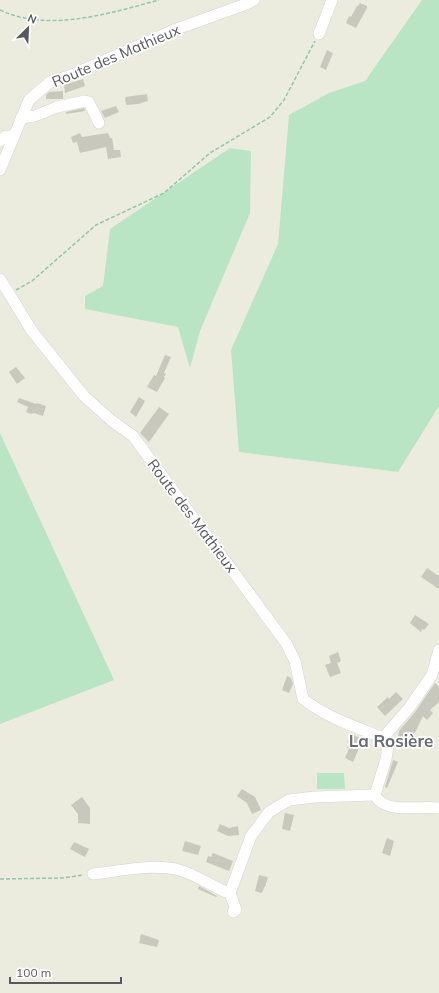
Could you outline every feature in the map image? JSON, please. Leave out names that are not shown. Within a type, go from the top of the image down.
[{"type":"street","name":"Route des Mathieux","points":[[0,170],[29,100],[50,82],[69,76],[174,30],[254,0]]},
{"type":"street","points":[[319,34],[332,0]]},
{"type":"street","points":[[0,141],[35,116],[57,107],[85,101],[89,102],[98,123]]},
{"type":"street","name":"Route des Mathieux","points":[[0,279],[32,331],[84,396],[112,421],[133,436],[286,643],[295,661],[303,699],[312,706],[383,738]]},
{"type":"street","points":[[439,650],[436,680],[383,738],[388,747],[386,759],[375,795],[377,800],[384,804],[399,808],[439,808]]},
{"type":"street","points":[[233,912],[236,910],[230,893],[251,836],[269,812],[289,800],[315,797],[375,795]]},
{"type":"street","points":[[93,874],[150,867],[164,868],[178,870],[230,893]]},
{"type":"path","points":[[0,10],[31,20],[54,20],[88,17],[159,0]]},
{"type":"path","points":[[9,294],[32,281],[96,225],[164,194],[210,153],[270,117],[284,100],[298,77],[319,34]]},
{"type":"path","points":[[0,879],[62,878],[93,874]]},
{"type":"green space","points":[[422,0],[439,0],[439,406],[398,472],[239,452],[231,350],[278,244],[289,115],[329,93],[365,81]]},
{"type":"green space","points":[[230,148],[251,151],[250,213],[200,331],[190,368],[178,327],[85,309],[85,296],[103,286],[110,229]]},
{"type":"green space","points":[[0,433],[114,680],[0,724]]},
{"type":"green space","points":[[317,773],[344,773],[345,789],[317,789]]},
{"type":"building","points":[[360,3],[367,6],[367,8],[356,28],[346,23],[349,16],[351,17]]},
{"type":"building","points":[[327,50],[333,53],[326,70],[320,67]]},
{"type":"building","points":[[83,79],[85,86],[65,93],[64,85]]},
{"type":"building","points":[[63,91],[63,99],[46,99],[46,95],[49,92]]},
{"type":"building","points":[[147,94],[148,101],[126,105],[125,97]]},
{"type":"building","points":[[116,106],[119,112],[105,118],[101,111]]},
{"type":"building","points":[[84,108],[85,111],[66,114],[66,112]]},
{"type":"building","points":[[80,133],[82,137],[108,133],[110,138],[112,138],[114,150],[120,150],[121,157],[108,159],[106,147],[80,153],[77,142],[73,143],[71,137]]},
{"type":"building","points":[[165,355],[171,357],[164,373],[166,374],[164,377],[165,378],[157,392],[147,387],[154,375],[156,376]]},
{"type":"building","points":[[16,367],[25,378],[17,384],[9,372]]},
{"type":"building","points":[[139,397],[145,401],[136,417],[130,412]]},
{"type":"building","points":[[19,398],[46,406],[43,416],[26,412],[28,407],[17,402]]},
{"type":"building","points":[[159,407],[169,414],[149,442],[140,433]]},
{"type":"building","points":[[427,568],[439,576],[439,589],[421,577]]},
{"type":"building","points":[[415,615],[429,624],[424,630],[422,629],[421,632],[410,623]]},
{"type":"building","points":[[338,652],[341,661],[337,663],[341,673],[330,677],[325,665],[331,663],[329,656]]},
{"type":"building","points":[[287,676],[291,678],[293,684],[289,693],[282,690]]},
{"type":"building","points":[[435,683],[439,687],[439,702],[430,710],[433,713],[427,720],[423,716],[415,733],[413,733],[409,740],[406,738],[405,740],[398,736],[399,731],[415,712]]},
{"type":"building","points":[[396,692],[403,699],[385,716],[377,707]]},
{"type":"building","points":[[351,734],[363,739],[353,762],[345,758],[349,749],[347,748],[349,744],[347,742]]},
{"type":"building","points":[[393,760],[398,762],[387,788],[385,787]]},
{"type":"building","points":[[242,789],[255,797],[261,810],[252,814],[247,803],[237,796]]},
{"type":"building","points":[[82,797],[90,808],[90,824],[78,823],[78,814],[71,805]]},
{"type":"building","points":[[285,813],[294,815],[290,831],[282,829]]},
{"type":"building","points":[[220,824],[229,828],[238,826],[239,835],[228,836],[217,831]]},
{"type":"building","points":[[387,838],[394,841],[390,856],[382,853]]},
{"type":"building","points":[[185,841],[201,846],[198,855],[182,851]]},
{"type":"building","points":[[74,842],[89,849],[85,857],[70,849]]},
{"type":"building","points":[[213,853],[233,861],[229,871],[206,862],[208,856],[211,857]]},
{"type":"building","points":[[259,875],[268,877],[265,887],[261,893],[255,891]]},
{"type":"building","points":[[199,886],[217,896],[216,897],[198,889]]},
{"type":"building","points":[[141,934],[159,940],[157,947],[139,943]]},
{"type":"district","name":"La Rosière","points":[[391,741]]}]
